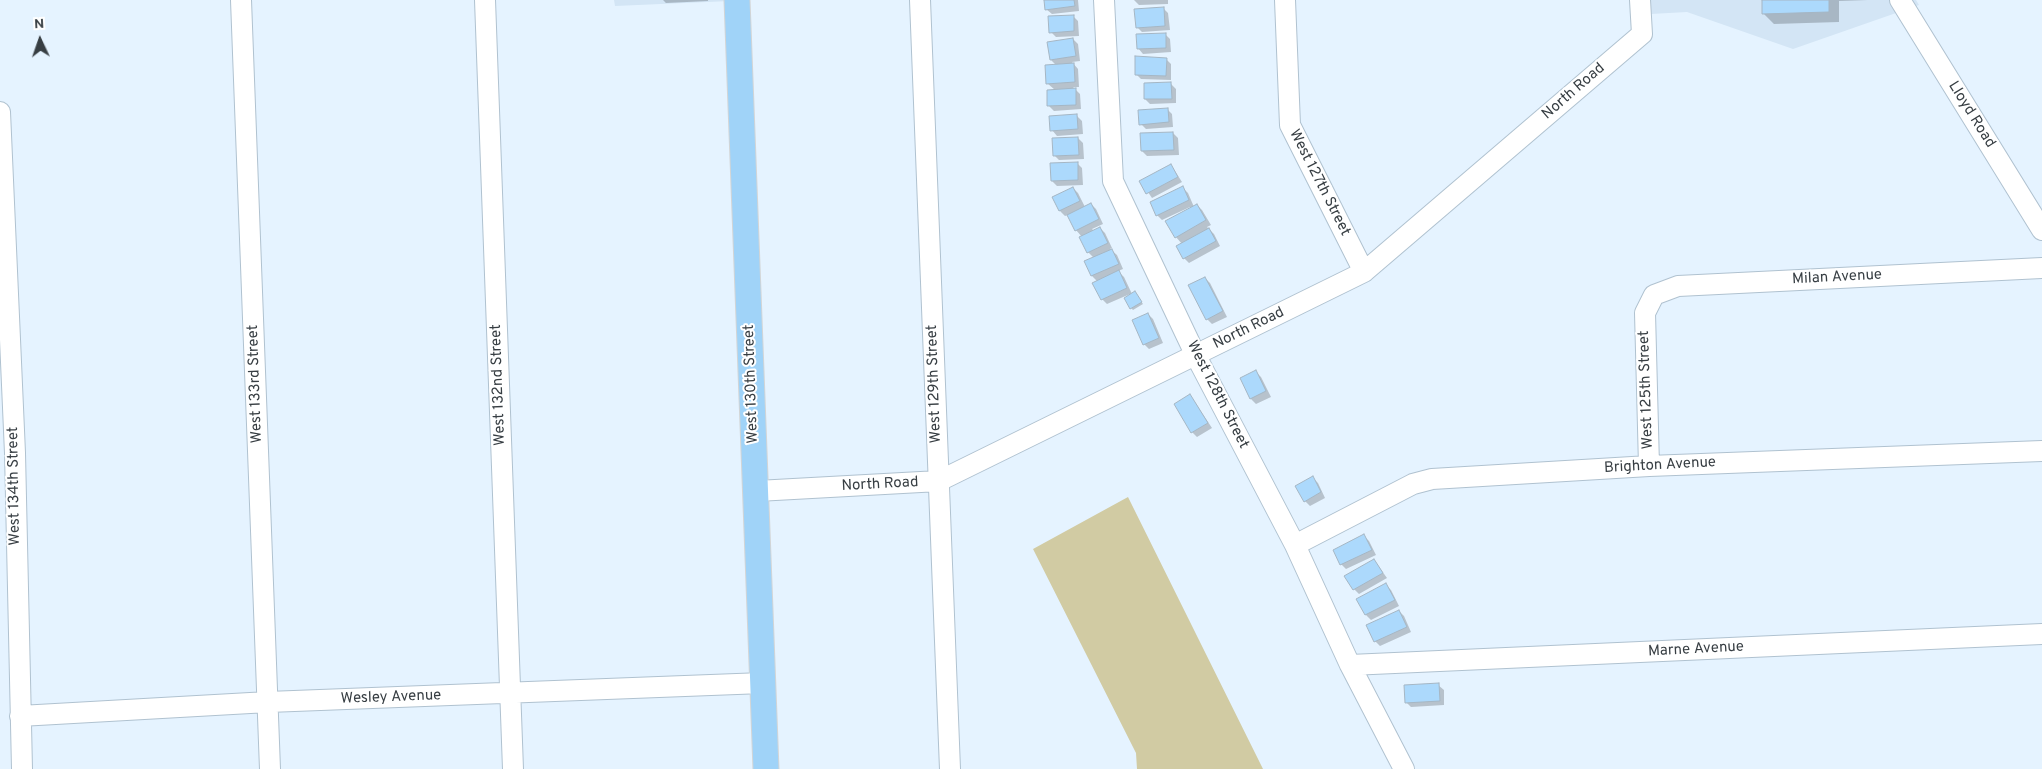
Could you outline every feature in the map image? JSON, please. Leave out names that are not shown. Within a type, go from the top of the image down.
[{"type":"main road","name":"West 130th Street","points":[[737,0],[766,769]]},
{"type":"street","name":"West 133rd Street","points":[[241,0],[270,769]]},
{"type":"street","name":"West 132nd Street","points":[[485,0],[513,769]]},
{"type":"street","name":"West 129th Street","points":[[920,0],[950,769]]},
{"type":"street","name":"West 128th Street","points":[[1104,0],[1113,181],[1196,356],[1295,546],[1350,665],[1404,769]]},
{"type":"street","name":"West 127th Street","points":[[1285,0],[1290,125],[1364,272]]},
{"type":"street","name":"North Road","points":[[757,491],[939,482],[1364,272],[1642,34],[1640,0]]},
{"type":"street","name":"Lloyd Road","points":[[1900,0],[2042,230]]},
{"type":"street","name":"West 134th Street","points":[[0,112],[8,453],[22,769]]},
{"type":"street","name":"Milan Avenue","points":[[1645,313],[1654,295],[1678,286],[2042,268]]},
{"type":"street","name":"West 125th Street","points":[[1645,313],[1649,466]]},
{"type":"street","name":"Brighton Avenue","points":[[1295,546],[1413,484],[1432,479],[1649,466],[2042,450]]},
{"type":"street","name":"Marne Avenue","points":[[1350,665],[2042,634]]},
{"type":"street","name":"Wesley Avenue","points":[[20,716],[268,702],[763,683]]},
{"type":"shaded area","points":[[614,0],[753,0],[615,6]]},
{"type":"shaded area","points":[[1650,0],[1916,0],[1919,5],[1793,49],[1687,12],[1651,14]]},
{"type":"shaded area","points":[[1128,497],[1263,769],[1137,769],[1136,753],[1033,549]]},
{"type":"building","points":[[1044,0],[1074,0],[1075,6],[1045,10]]},
{"type":"building","points":[[1762,0],[1829,0],[1829,12],[1762,14]]},
{"type":"building","points":[[1164,7],[1165,26],[1136,28],[1134,9]]},
{"type":"building","points":[[1074,15],[1074,31],[1049,33],[1048,16]]},
{"type":"building","points":[[1166,33],[1166,48],[1137,49],[1136,34]]},
{"type":"building","points":[[1073,38],[1076,56],[1050,60],[1047,42]]},
{"type":"building","points":[[1135,56],[1167,58],[1166,76],[1135,75]]},
{"type":"building","points":[[1074,63],[1075,82],[1046,84],[1045,65]]},
{"type":"building","points":[[1171,82],[1172,99],[1144,99],[1144,83]]},
{"type":"building","points":[[1076,88],[1076,105],[1047,106],[1047,90]]},
{"type":"building","points":[[1168,108],[1169,122],[1139,125],[1138,110]]},
{"type":"building","points":[[1077,114],[1078,129],[1050,131],[1049,116]]},
{"type":"building","points":[[1173,132],[1174,150],[1141,151],[1140,133]]},
{"type":"building","points":[[1078,137],[1079,155],[1053,156],[1052,138]]},
{"type":"building","points":[[1078,162],[1078,180],[1051,181],[1050,163]]},
{"type":"building","points":[[1171,164],[1178,177],[1146,194],[1139,181]]},
{"type":"building","points":[[1183,186],[1189,200],[1156,216],[1150,202]]},
{"type":"building","points":[[1073,187],[1080,201],[1059,211],[1052,197]]},
{"type":"building","points":[[1091,203],[1099,219],[1075,231],[1067,215]]},
{"type":"building","points":[[1197,204],[1206,220],[1175,238],[1165,221]]},
{"type":"building","points":[[1100,227],[1108,243],[1087,253],[1079,237]]},
{"type":"building","points":[[1209,228],[1216,241],[1183,259],[1176,246]]},
{"type":"building","points":[[1112,249],[1119,264],[1091,276],[1084,261]]},
{"type":"building","points":[[1119,270],[1127,288],[1101,300],[1092,283]]},
{"type":"building","points":[[1205,277],[1223,311],[1206,320],[1188,285]]},
{"type":"building","points":[[1135,291],[1142,302],[1130,309],[1124,298]]},
{"type":"building","points":[[1148,313],[1159,338],[1143,345],[1132,320]]},
{"type":"building","points":[[1256,370],[1266,391],[1250,399],[1240,378]]},
{"type":"building","points":[[1190,394],[1208,423],[1191,433],[1174,404]]},
{"type":"building","points":[[1313,476],[1321,492],[1304,502],[1295,486]]},
{"type":"building","points":[[1364,534],[1372,550],[1340,565],[1333,550]]},
{"type":"building","points":[[1374,559],[1383,573],[1353,590],[1344,576]]},
{"type":"building","points":[[1386,583],[1395,600],[1365,615],[1356,599]]},
{"type":"building","points":[[1399,610],[1407,627],[1374,642],[1366,625]]},
{"type":"building","points":[[1439,683],[1440,701],[1405,703],[1404,685]]}]
